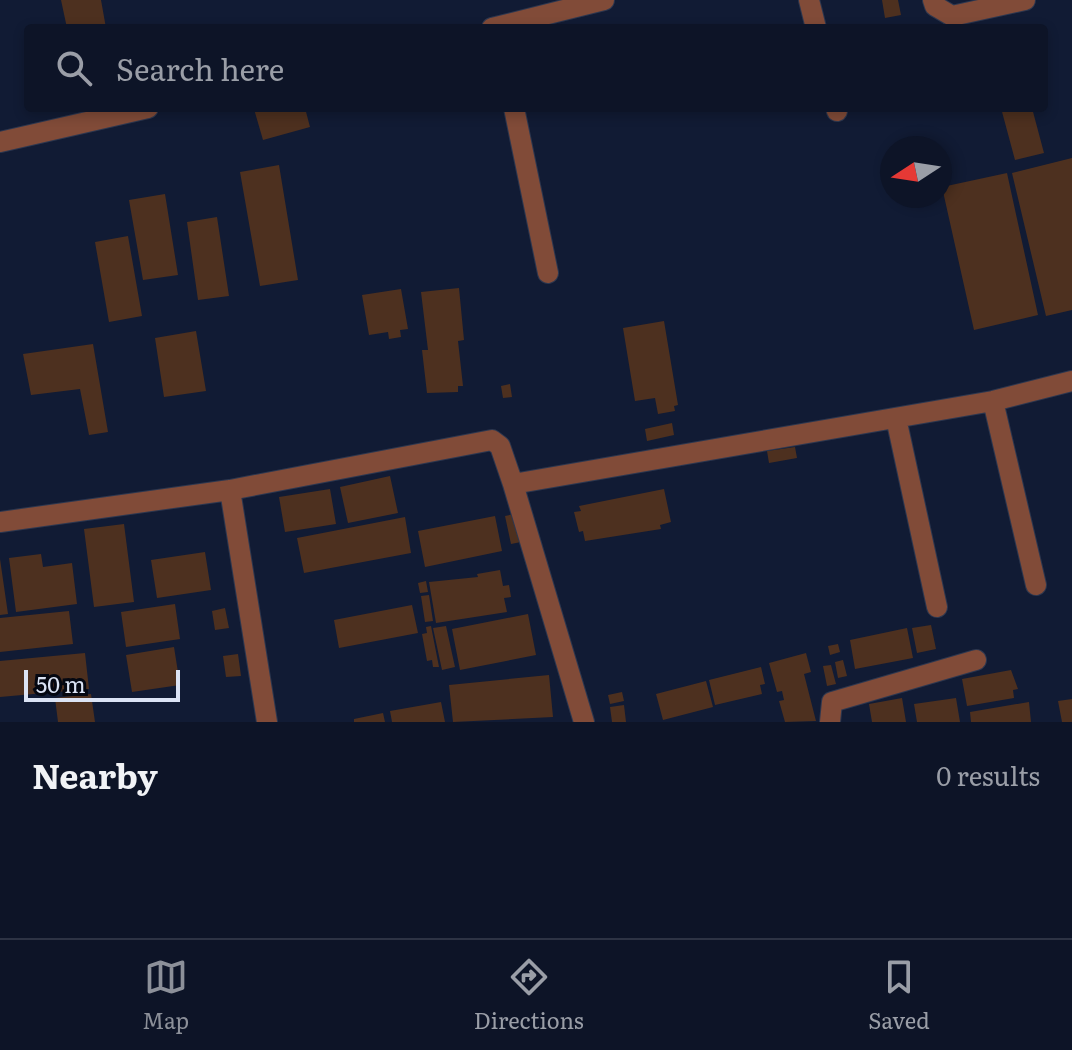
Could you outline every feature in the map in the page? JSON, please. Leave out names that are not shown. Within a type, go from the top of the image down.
[{"type":"street","points":[[511,24],[604,0]]},
{"type":"street","points":[[809,0],[815,24]]},
{"type":"street","points":[[933,0],[935,6],[952,16],[1025,0]]},
{"type":"street","points":[[0,142],[131,112]]},
{"type":"street","points":[[515,112],[548,273]]},
{"type":"street","points":[[513,484],[993,401],[1072,381]]},
{"type":"street","points":[[993,401],[1036,585]]},
{"type":"street","points":[[896,418],[937,607]]},
{"type":"street","points":[[0,522],[230,490],[492,440],[500,446],[513,484],[584,722]]},
{"type":"street","points":[[230,490],[267,722]]},
{"type":"street","points":[[830,722],[832,702],[976,660]]},
{"type":"building","points":[[61,0],[101,0],[105,24],[66,24]]},
{"type":"building","points":[[882,0],[898,0],[901,15],[885,18]]},
{"type":"building","points":[[255,112],[306,112],[310,127],[263,140]]},
{"type":"building","points":[[1002,112],[1033,112],[1044,153],[1015,160]]},
{"type":"building","points":[[1072,158],[1072,310],[1046,316],[1012,173]]},
{"type":"building","points":[[279,165],[298,280],[260,286],[240,172]]},
{"type":"building","points":[[1007,173],[1038,315],[974,330],[947,208],[952,208],[952,185]]},
{"type":"building","points":[[165,194],[178,275],[143,280],[129,200]]},
{"type":"building","points":[[217,217],[229,296],[198,300],[187,222]]},
{"type":"building","points":[[128,236],[142,316],[109,322],[95,242]]},
{"type":"building","points":[[459,288],[464,340],[458,341],[463,386],[458,386],[458,392],[427,393],[422,350],[428,350],[421,292]]},
{"type":"building","points":[[401,289],[408,329],[400,330],[401,337],[389,339],[388,332],[369,335],[362,295]]},
{"type":"building","points":[[664,321],[678,405],[674,406],[675,411],[658,414],[655,398],[635,401],[623,328]]},
{"type":"building","points":[[196,331],[206,391],[164,397],[155,338]]},
{"type":"building","points":[[93,344],[108,432],[89,435],[80,389],[31,395],[23,354]]},
{"type":"building","points":[[510,384],[512,397],[503,398],[501,386]]},
{"type":"building","points":[[672,423],[674,435],[647,441],[645,429]]},
{"type":"building","points":[[795,447],[797,458],[769,463],[767,451]]},
{"type":"building","points":[[390,476],[398,513],[348,523],[340,487]]},
{"type":"building","points":[[330,489],[336,524],[285,532],[279,497]]},
{"type":"building","points":[[664,489],[671,522],[660,525],[661,529],[585,541],[583,531],[579,532],[574,512],[581,511],[579,506]]},
{"type":"building","points":[[514,514],[521,542],[511,544],[505,516]]},
{"type":"building","points":[[495,516],[502,551],[425,567],[418,531]]},
{"type":"building","points":[[405,517],[411,553],[304,573],[297,538]]},
{"type":"building","points":[[124,524],[134,602],[94,607],[84,529]]},
{"type":"building","points":[[205,552],[211,590],[157,598],[151,560]]},
{"type":"building","points":[[41,554],[43,567],[72,563],[77,604],[16,612],[9,558]]},
{"type":"building","points":[[0,559],[8,614],[0,615]]},
{"type":"building","points":[[500,570],[503,586],[509,585],[511,597],[504,598],[507,612],[436,623],[429,582],[478,577],[477,574]]},
{"type":"building","points":[[426,581],[428,592],[420,593],[418,583]]},
{"type":"building","points":[[429,595],[433,621],[425,622],[421,596]]},
{"type":"building","points":[[175,604],[180,639],[126,647],[121,612]]},
{"type":"building","points":[[412,605],[418,633],[339,648],[334,620]]},
{"type":"building","points":[[225,608],[229,628],[215,630],[212,611]]},
{"type":"building","points":[[69,611],[73,644],[0,652],[0,618]]},
{"type":"building","points":[[528,614],[536,655],[460,670],[452,629]]},
{"type":"building","points":[[931,625],[936,649],[917,653],[912,628]]},
{"type":"building","points":[[431,626],[439,667],[433,667],[432,660],[427,661],[422,634],[427,633],[426,627]]},
{"type":"building","points":[[446,626],[455,667],[442,670],[433,628]]},
{"type":"building","points":[[907,628],[913,658],[855,669],[850,640]]},
{"type":"building","points":[[838,644],[840,652],[830,655],[828,646]]},
{"type":"building","points":[[174,647],[180,685],[132,692],[126,655]]},
{"type":"building","points":[[85,653],[89,689],[0,697],[0,661]]},
{"type":"building","points":[[806,653],[811,672],[804,674],[816,721],[785,722],[779,701],[784,700],[782,691],[777,692],[769,663]]},
{"type":"building","points":[[238,654],[241,676],[226,677],[223,656]]},
{"type":"building","points":[[843,660],[847,676],[838,678],[835,662]]},
{"type":"building","points":[[831,665],[836,684],[827,686],[823,666]]},
{"type":"building","points":[[761,667],[765,684],[760,685],[762,694],[715,705],[709,680]]},
{"type":"building","points":[[1011,670],[1018,689],[1013,690],[1014,698],[967,706],[962,679]]},
{"type":"building","points":[[549,675],[553,717],[453,722],[449,685]]},
{"type":"building","points":[[706,681],[713,707],[663,720],[656,694]]},
{"type":"building","points":[[622,692],[624,701],[610,704],[608,695]]},
{"type":"building","points":[[91,694],[95,722],[58,722],[55,698]]},
{"type":"building","points":[[902,698],[906,722],[872,722],[869,704]]},
{"type":"building","points":[[956,698],[960,722],[917,722],[914,704]]},
{"type":"building","points":[[1072,699],[1072,722],[1062,722],[1058,701]]},
{"type":"building","points":[[441,702],[445,722],[392,722],[390,711]]},
{"type":"building","points":[[1029,702],[1031,722],[971,722],[970,712]]},
{"type":"building","points":[[624,705],[626,722],[612,722],[610,707]]},
{"type":"building","points":[[383,713],[385,722],[354,722],[354,719]]}]
